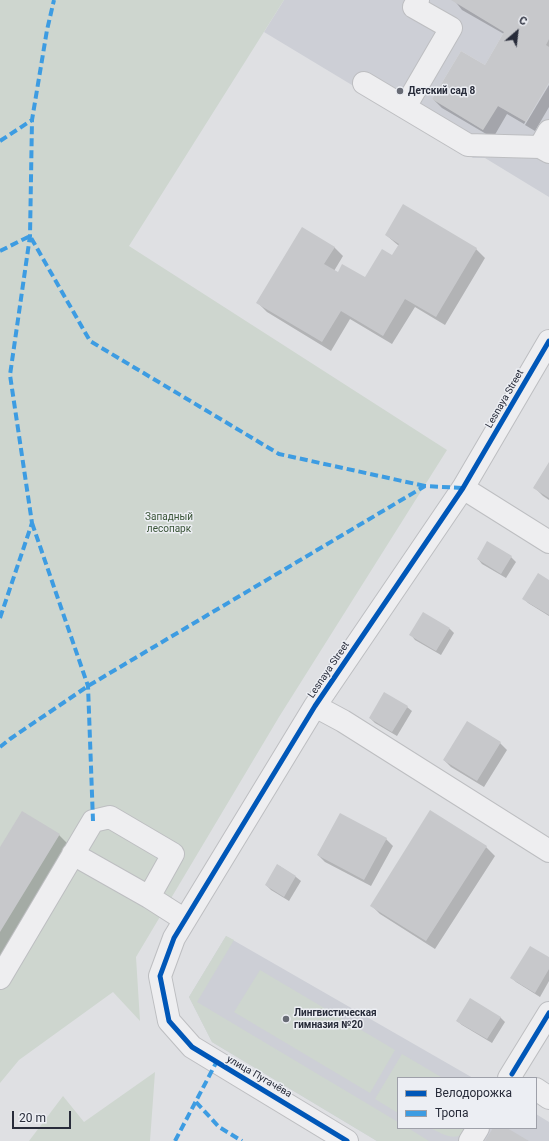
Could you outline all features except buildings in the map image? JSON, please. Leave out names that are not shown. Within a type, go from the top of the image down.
[{"type":"street","points":[[405,108],[451,28],[414,7],[418,0]]},
{"type":"street","points":[[364,83],[468,145],[546,143]]},
{"type":"street","name":"Lesnaya Street","points":[[169,1021],[160,976],[174,938],[315,706],[463,488],[549,341]]},
{"type":"street","points":[[463,488],[549,542]]},
{"type":"street","points":[[315,706],[343,721],[549,851]]},
{"type":"street","points":[[0,978],[92,821],[110,817],[173,854],[149,897]]},
{"type":"street","points":[[73,854],[149,897],[185,920]]},
{"type":"street","points":[[513,1077],[549,1013]]},
{"type":"street","name":"улица Пугачёва","points":[[169,1021],[192,1047],[347,1141]]},
{"type":"street","points":[[537,1090],[549,1098]]},
{"type":"street","points":[[470,1141],[477,1129]]},
{"type":"shaded area","name":"Детский сад 8","points":[[284,0],[453,0],[504,32],[485,65],[461,51],[432,99],[483,130],[498,106],[526,122],[549,83],[549,197],[485,158],[473,158],[264,32]]},
{"type":"shaded area","name":"Лингвистическая гимназия №20","points":[[226,936],[471,1077],[397,1077],[397,1129],[537,1129],[537,1115],[549,1122],[549,1141],[377,1141],[212,1042],[189,997]]},
{"type":"green space","name":"Западный лесопарк","points":[[0,0],[284,0],[129,246],[447,450],[279,717],[136,957],[140,1021],[113,992],[19,1060],[0,1083]]},
{"type":"green space","points":[[226,936],[234,940],[197,1002],[397,1121],[397,1129],[410,1129],[429,1141],[377,1141],[212,1042],[189,997]]},
{"type":"green space","points":[[260,970],[395,1050],[370,1093],[234,1012]]},
{"type":"green space","points":[[402,1054],[441,1077],[397,1077],[397,1112],[375,1099]]},
{"type":"green space","points":[[155,1072],[150,1141],[29,1141],[63,1096],[84,1122]]},
{"type":"green space","points":[[433,1129],[469,1129],[461,1135],[452,1137]]},
{"type":"marked path","points":[[0,618],[32,523],[10,375],[30,236],[32,120],[47,30],[54,0]]},
{"type":"marked path","points":[[0,141],[32,120]]},
{"type":"marked path","points":[[0,251],[30,236],[90,341],[279,454],[425,486]]},
{"type":"marked path","points":[[0,747],[88,686],[425,486],[463,488]]},
{"type":"marked path","points":[[32,523],[88,686],[93,821]]},
{"type":"marked path","points":[[175,1141],[216,1063]]},
{"type":"marked path","points":[[196,1102],[219,1127],[242,1141]]},
{"type":"cycle path","points":[[347,1141],[192,1047],[169,1021],[160,976],[174,938],[315,706],[463,488],[549,341]]},
{"type":"cycle path","points":[[512,1074],[549,1013]]},
{"type":"place","name":"Детский сад 8","points":[[400,91]]},
{"type":"place","name":"Лингвистическая гимназия №20","points":[[286,1019]]}]
